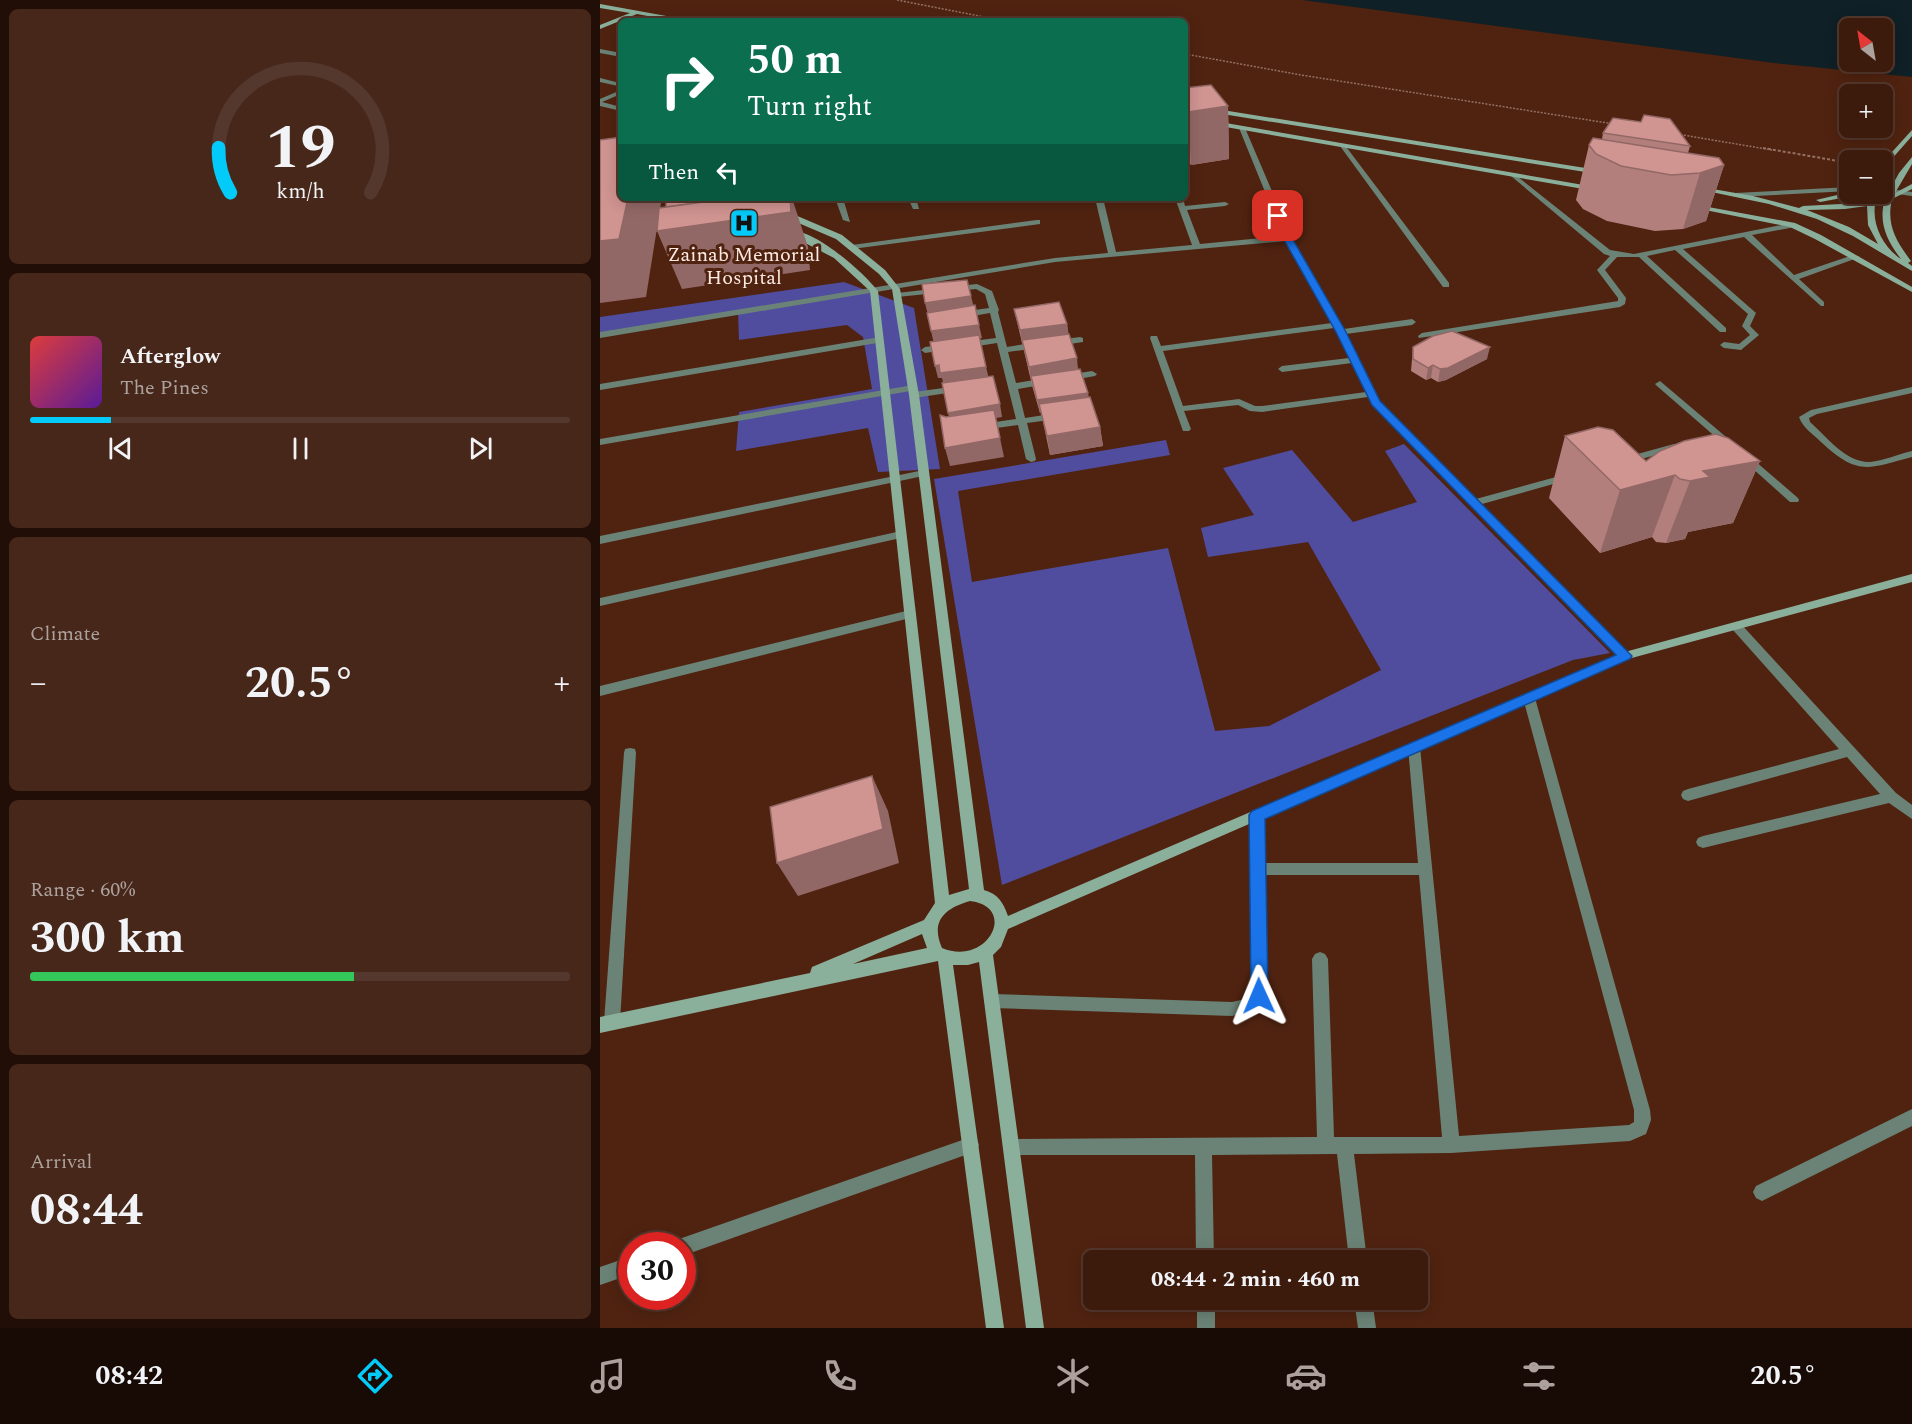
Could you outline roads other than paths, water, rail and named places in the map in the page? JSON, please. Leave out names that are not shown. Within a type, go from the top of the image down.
[{"type":"main road","points":[[600,6],[667,18]]},
{"type":"main road","points":[[600,13],[619,18]]},
{"type":"main road","points":[[629,18],[635,13]]},
{"type":"main road","points":[[632,18],[645,14]]},
{"type":"main road","points":[[600,27],[618,22]]},
{"type":"main road","points":[[600,32],[618,24]]},
{"type":"main road","points":[[1188,107],[1607,178]]},
{"type":"main road","points":[[1188,117],[1196,108]]},
{"type":"main road","points":[[1218,111],[1229,117],[1607,178]]},
{"type":"main road","points":[[1188,112],[1266,127],[1607,178]]},
{"type":"main road","points":[[1188,119],[1604,190]]},
{"type":"main road","points":[[1893,157],[1912,132]]},
{"type":"main road","points":[[1912,159],[1884,209],[1885,225],[1895,248],[1912,268]]},
{"type":"main road","points":[[1692,191],[1735,202],[1815,208],[1878,201],[1895,197],[1912,186]]},
{"type":"main road","points":[[1692,191],[1735,195],[1812,214],[1838,225],[1912,268]]},
{"type":"main road","points":[[1692,191],[1789,203],[1839,196]]},
{"type":"main road","points":[[1683,204],[1792,225],[1912,290]]},
{"type":"main road","points":[[1871,204],[1869,217],[1877,237],[1912,279]]},
{"type":"main road","points":[[778,211],[828,231],[852,247],[882,272],[896,291],[914,391],[977,895]]},
{"type":"main road","points":[[782,228],[821,245],[850,263],[874,291],[943,906]]},
{"type":"main road","points":[[1002,925],[1625,656],[1912,578]]},
{"type":"main road","points":[[965,895],[988,898],[997,905],[1001,914],[1002,925],[998,937],[985,951],[968,959],[956,961],[941,955],[930,945],[928,935],[930,924],[943,906],[965,895]]},
{"type":"main road","points":[[791,984],[930,924]]},
{"type":"main road","points":[[985,951],[1035,1328]]},
{"type":"main road","points":[[606,1024],[791,984],[941,955]]},
{"type":"main road","points":[[941,955],[971,1145],[995,1328]]},
{"type":"street","points":[[600,51],[618,54]]},
{"type":"street","points":[[600,80],[618,84]]},
{"type":"street","points":[[600,103],[618,94]]},
{"type":"street","points":[[600,103],[618,108]]},
{"type":"street","points":[[1242,128],[1288,238],[1339,329],[1375,402],[1625,656]]},
{"type":"street","points":[[1341,145],[1446,285]]},
{"type":"street","points":[[1513,175],[1607,252],[1615,255],[1641,255],[1792,225]]},
{"type":"street","points":[[1735,195],[1839,190]]},
{"type":"street","points":[[1893,191],[1912,194]]},
{"type":"street","points":[[840,201],[847,220]]},
{"type":"street","points":[[913,201],[916,207]]},
{"type":"street","points":[[1100,201],[1112,253]]},
{"type":"street","points":[[1180,201],[1196,245]]},
{"type":"street","points":[[1183,208],[1225,204]]},
{"type":"street","points":[[852,247],[1037,222]]},
{"type":"street","points":[[1746,234],[1821,304]]},
{"type":"street","points":[[896,291],[1055,260],[1288,238]]},
{"type":"street","points":[[1677,248],[1752,313],[1746,326],[1755,335],[1742,347],[1724,345]]},
{"type":"street","points":[[1422,336],[1617,305],[1622,302],[1622,298],[1601,270],[1615,255]]},
{"type":"street","points":[[1641,255],[1723,330]]},
{"type":"street","points":[[1793,278],[1856,258]]},
{"type":"street","points":[[600,335],[874,291],[977,286],[988,292],[995,310],[1031,459]]},
{"type":"street","points":[[950,316],[995,310]]},
{"type":"street","points":[[1158,349],[1412,322]]},
{"type":"street","points":[[1154,338],[1186,429]]},
{"type":"street","points":[[600,387],[880,340]]},
{"type":"street","points":[[925,350],[1080,340]]},
{"type":"street","points":[[1282,369],[1354,360]]},
{"type":"street","points":[[1000,383],[1012,384],[1092,374]]},
{"type":"street","points":[[1660,384],[1794,500]]},
{"type":"street","points":[[600,442],[886,393],[964,388]]},
{"type":"street","points":[[1912,390],[1814,412],[1804,417],[1806,423],[1849,460],[1869,465],[1912,454]]},
{"type":"street","points":[[1179,409],[1239,402],[1262,409],[1371,394]]},
{"type":"street","points":[[971,428],[1066,414]]},
{"type":"street","points":[[1707,438],[1719,435]]},
{"type":"street","points":[[1619,462],[1685,444]]},
{"type":"street","points":[[600,540],[924,473]]},
{"type":"street","points":[[1474,503],[1574,475]]},
{"type":"street","points":[[600,602],[901,535]]},
{"type":"street","points":[[600,691],[910,614]]},
{"type":"street","points":[[1737,627],[1891,796],[1911,813]]},
{"type":"street","points":[[1011,1147],[1452,1145],[1630,1133],[1640,1128],[1643,1120],[1528,698]]},
{"type":"street","points":[[1414,747],[1452,1145]]},
{"type":"street","points":[[1688,795],[1850,751]]},
{"type":"street","points":[[606,1024],[630,753]]},
{"type":"street","points":[[1703,842],[1891,796]]},
{"type":"street","points":[[992,1001],[1232,1010],[1255,1004],[1259,996],[1257,815]]},
{"type":"street","points":[[1258,869],[1426,868]]},
{"type":"street","points":[[1320,959],[1335,1145],[1356,1250]]},
{"type":"street","points":[[1762,1192],[1912,1117]]},
{"type":"street","points":[[696,1242],[971,1145]]},
{"type":"street","points":[[1203,1146],[1205,1250]]},
{"type":"street","points":[[600,1276],[618,1270]]},
{"type":"street","points":[[1206,1310],[1206,1328]]},
{"type":"street","points":[[1365,1310],[1367,1328]]},
{"type":"place","name":"Zainab Memorial Hospital","points":[[744,223]]}]
